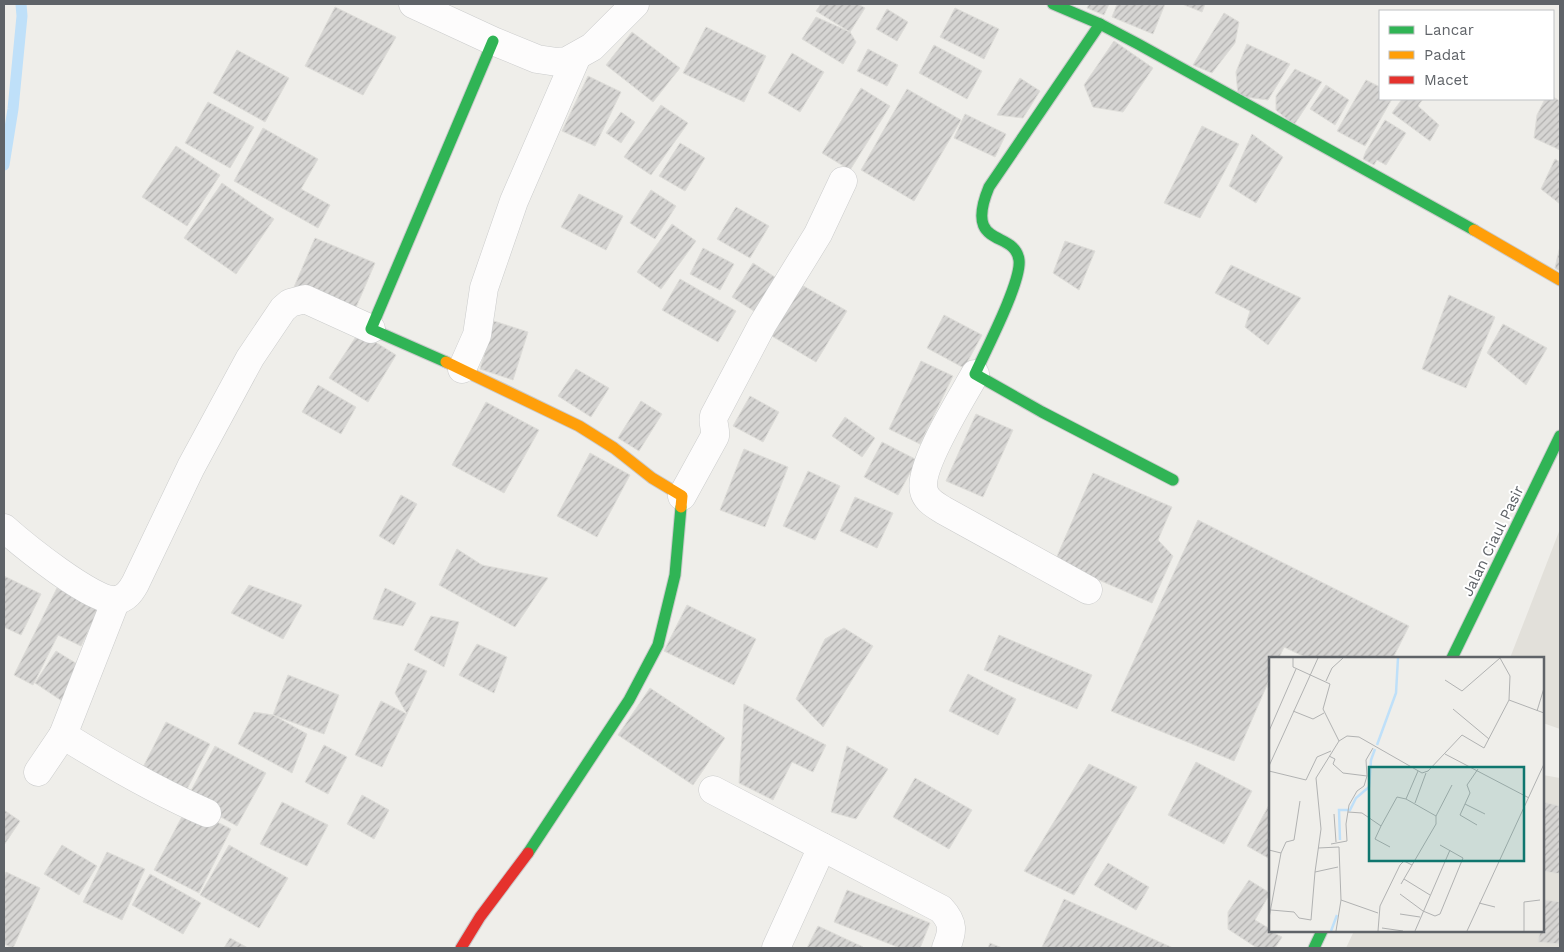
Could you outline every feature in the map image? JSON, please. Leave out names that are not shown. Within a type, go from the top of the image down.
[{"type":"street","points":[[413,4],[492,42],[537,59],[556,62],[577,56],[592,47],[635,4]]},
{"type":"street","points":[[1053,4],[1100,24],[1348,160],[1560,280]]},
{"type":"street","points":[[1088,590],[943,510],[930,501],[924,491],[923,479],[932,454],[975,374],[1011,294],[1018,273],[1020,261],[1016,253],[1010,245],[985,231],[981,223],[981,210],[989,188],[1100,24]]},
{"type":"street","points":[[371,328],[492,42]]},
{"type":"street","points":[[462,369],[477,335],[484,288],[514,201],[577,56]]},
{"type":"street","points":[[460,948],[480,917],[531,848],[629,700],[658,645],[675,575],[682,496],[715,436],[714,416],[762,326],[818,234],[843,181]]},
{"type":"street","points":[[4,528],[78,584],[106,600],[124,598],[135,584],[192,467],[250,358],[283,310],[290,303],[305,299],[462,369],[579,426],[614,448],[652,478],[682,496]]},
{"type":"street","points":[[975,374],[1042,412],[1173,480]]},
{"type":"street","name":"Jalan Ciaul Pasir","points":[[1452,657],[1560,436]]},
{"type":"street","points":[[38,772],[63,735],[116,600]]},
{"type":"street","points":[[63,735],[94,754],[189,805],[208,813]]},
{"type":"street","points":[[713,790],[941,909],[949,918],[951,929],[946,948]]},
{"type":"street","points":[[776,948],[822,847]]},
{"type":"street","points":[[1314,948],[1322,932]]},
{"type":"shaded area","points":[[1560,529],[1560,729],[1544,723],[1544,657],[1510,657]]},
{"type":"shaded area","points":[[1544,775],[1560,778],[1560,948],[1346,948],[1354,932],[1544,932]]},
{"type":"building","points":[[821,4],[858,4],[865,8],[850,32],[816,11]]},
{"type":"building","points":[[1089,4],[1109,4],[1104,15],[1087,8]]},
{"type":"building","points":[[1117,4],[1165,4],[1153,34],[1112,17]]},
{"type":"building","points":[[1182,4],[1205,4],[1202,12]]},
{"type":"building","points":[[335,7],[396,37],[363,95],[305,66]]},
{"type":"building","points":[[955,8],[999,29],[984,59],[940,37]]},
{"type":"building","points":[[887,9],[908,22],[897,41],[876,29]]},
{"type":"building","points":[[1224,13],[1239,22],[1235,43],[1212,73],[1193,65]]},
{"type":"building","points":[[816,17],[850,32],[856,42],[843,64],[802,39]]},
{"type":"building","points":[[706,27],[766,56],[744,102],[683,73]]},
{"type":"building","points":[[632,32],[680,68],[653,102],[606,65]]},
{"type":"building","points":[[1114,41],[1153,68],[1123,112],[1093,107],[1084,85]]},
{"type":"building","points":[[1247,44],[1290,64],[1268,100],[1238,96],[1236,72]]},
{"type":"building","points":[[934,45],[982,71],[967,99],[919,73]]},
{"type":"building","points":[[868,49],[898,65],[887,86],[857,71]]},
{"type":"building","points":[[237,50],[289,78],[265,122],[213,93]]},
{"type":"building","points":[[792,53],[824,72],[800,112],[768,93]]},
{"type":"building","points":[[1295,69],[1322,82],[1294,125],[1276,110],[1276,96]]},
{"type":"building","points":[[588,76],[621,92],[595,146],[562,131]]},
{"type":"building","points":[[1020,78],[1040,91],[1023,118],[997,115]]},
{"type":"building","points":[[1366,80],[1379,86],[1379,100],[1391,100],[1365,146],[1337,131]]},
{"type":"building","points":[[1326,85],[1349,100],[1335,125],[1310,109]]},
{"type":"building","points":[[861,88],[890,106],[850,170],[822,153]]},
{"type":"building","points":[[907,89],[961,120],[914,201],[861,170]]},
{"type":"building","points":[[1554,98],[1560,101],[1560,150],[1534,138],[1537,115],[1544,100],[1554,100]]},
{"type":"building","points":[[1401,100],[1422,100],[1418,106],[1439,125],[1430,141],[1392,113]]},
{"type":"building","points":[[208,102],[254,127],[230,168],[185,143]]},
{"type":"building","points":[[661,105],[688,123],[651,175],[624,157]]},
{"type":"building","points":[[621,112],[635,122],[621,143],[606,133]]},
{"type":"building","points":[[965,114],[1006,134],[995,157],[954,138]]},
{"type":"building","points":[[1385,120],[1406,133],[1386,165],[1377,160],[1374,165],[1363,159]]},
{"type":"building","points":[[1202,126],[1239,144],[1200,218],[1164,203]]},
{"type":"building","points":[[263,128],[318,159],[301,189],[330,205],[318,228],[234,181]]},
{"type":"building","points":[[1252,134],[1283,157],[1256,203],[1229,186]]},
{"type":"building","points":[[680,143],[705,158],[685,191],[659,176]]},
{"type":"building","points":[[176,146],[220,175],[187,226],[142,197]]},
{"type":"building","points":[[1555,159],[1560,162],[1560,204],[1541,189]]},
{"type":"building","points":[[222,183],[274,219],[236,274],[184,238]]},
{"type":"building","points":[[651,190],[676,206],[655,239],[630,223]]},
{"type":"building","points":[[579,194],[623,216],[606,250],[561,227]]},
{"type":"building","points":[[736,207],[769,226],[750,258],[717,239]]},
{"type":"building","points":[[672,224],[696,241],[661,289],[637,272]]},
{"type":"building","points":[[315,238],[375,263],[354,312],[294,287]]},
{"type":"building","points":[[1065,241],[1095,251],[1079,290],[1053,273]]},
{"type":"building","points":[[1560,246],[1560,271],[1555,268]]},
{"type":"building","points":[[703,248],[734,264],[720,290],[690,274]]},
{"type":"building","points":[[753,263],[778,279],[757,313],[732,297]]},
{"type":"building","points":[[1231,265],[1301,298],[1268,345],[1245,327],[1250,311],[1215,293]]},
{"type":"building","points":[[680,279],[736,311],[718,342],[662,310]]},
{"type":"building","points":[[800,284],[847,311],[816,362],[770,335]]},
{"type":"building","points":[[1449,295],[1495,317],[1466,388],[1422,369]]},
{"type":"building","points":[[944,315],[982,335],[964,368],[927,348]]},
{"type":"building","points":[[494,321],[528,332],[513,380],[480,369]]},
{"type":"building","points":[[1503,324],[1547,348],[1526,385],[1487,353]]},
{"type":"building","points":[[359,332],[396,355],[368,402],[329,378]]},
{"type":"building","points":[[921,361],[953,376],[920,444],[889,429]]},
{"type":"building","points":[[576,369],[609,388],[591,417],[558,396]]},
{"type":"building","points":[[318,385],[356,407],[341,434],[302,412]]},
{"type":"building","points":[[750,396],[779,412],[763,442],[733,426]]},
{"type":"building","points":[[641,401],[662,414],[639,451],[618,438]]},
{"type":"building","points":[[486,402],[539,430],[504,493],[452,465]]},
{"type":"building","points":[[976,414],[1013,430],[983,497],[946,481]]},
{"type":"building","points":[[845,417],[875,438],[862,457],[832,436]]},
{"type":"building","points":[[882,442],[917,460],[898,495],[864,477]]},
{"type":"building","points":[[744,449],[788,467],[765,527],[720,510]]},
{"type":"building","points":[[590,453],[630,475],[597,537],[557,516]]},
{"type":"building","points":[[808,471],[840,486],[815,540],[783,526]]},
{"type":"building","points":[[1093,473],[1172,507],[1158,540],[1173,556],[1152,603],[1055,561]]},
{"type":"building","points":[[401,495],[417,504],[394,545],[379,536]]},
{"type":"building","points":[[855,497],[893,513],[877,548],[840,531]]},
{"type":"building","points":[[1198,520],[1409,626],[1394,657],[1305,657],[1284,647],[1279,657],[1269,657],[1269,680],[1234,761],[1111,711]]},
{"type":"building","points":[[457,549],[482,565],[548,578],[515,627],[439,585]]},
{"type":"building","points":[[4,576],[41,594],[21,635],[4,627]]},
{"type":"building","points":[[249,585],[302,605],[283,639],[231,613]]},
{"type":"building","points":[[57,588],[99,609],[81,646],[58,635],[33,685],[14,675]]},
{"type":"building","points":[[385,588],[416,603],[403,626],[373,619]]},
{"type":"building","points":[[687,605],[756,639],[734,685],[664,651]]},
{"type":"building","points":[[431,616],[459,622],[444,667],[414,650]]},
{"type":"building","points":[[844,628],[873,646],[823,727],[796,699],[825,639]]},
{"type":"building","points":[[999,635],[1092,675],[1077,709],[984,670]]},
{"type":"building","points":[[477,644],[507,657],[494,693],[459,675]]},
{"type":"building","points":[[56,651],[87,670],[65,703],[35,683]]},
{"type":"building","points":[[408,663],[427,671],[407,714],[395,693]]},
{"type":"building","points":[[968,674],[1016,699],[998,735],[949,711]]},
{"type":"building","points":[[288,675],[339,695],[324,734],[273,715]]},
{"type":"building","points":[[650,688],[725,738],[693,785],[618,735]]},
{"type":"building","points":[[381,701],[407,714],[382,767],[355,755]]},
{"type":"building","points":[[744,704],[826,745],[813,772],[792,762],[773,800],[739,783]]},
{"type":"building","points":[[254,712],[273,715],[307,734],[292,773],[238,744]]},
{"type":"building","points":[[166,722],[210,744],[184,795],[140,773]]},
{"type":"building","points":[[324,745],[347,757],[328,794],[305,782]]},
{"type":"building","points":[[215,746],[266,773],[237,826],[187,798]]},
{"type":"building","points":[[847,746],[888,769],[856,819],[831,812]]},
{"type":"building","points":[[1196,762],[1252,791],[1224,844],[1168,815]]},
{"type":"building","points":[[1089,764],[1137,787],[1074,895],[1024,871]]},
{"type":"building","points":[[915,778],[972,810],[949,849],[893,817]]},
{"type":"building","points":[[362,795],[389,810],[374,839],[347,824]]},
{"type":"building","points":[[282,802],[328,825],[307,866],[260,844]]},
{"type":"building","points":[[1544,802],[1560,806],[1560,874],[1544,871]]},
{"type":"building","points":[[1269,805],[1269,858],[1247,846]]},
{"type":"building","points":[[187,807],[231,829],[199,893],[154,870]]},
{"type":"building","points":[[4,810],[20,821],[4,845]]},
{"type":"building","points":[[62,845],[97,866],[79,895],[44,874]]},
{"type":"building","points":[[229,845],[288,878],[259,928],[200,895]]},
{"type":"building","points":[[107,852],[145,869],[122,920],[83,902]]},
{"type":"building","points":[[1108,863],[1149,887],[1136,910],[1094,885]]},
{"type":"building","points":[[6,872],[40,888],[13,948],[4,944],[4,877]]},
{"type":"building","points":[[150,874],[201,903],[183,934],[132,905]]},
{"type":"building","points":[[1249,880],[1269,892],[1255,920],[1269,928],[1269,932],[1282,937],[1275,948],[1257,948],[1228,929],[1228,912]]},
{"type":"building","points":[[847,890],[930,923],[920,948],[900,948],[834,922]]},
{"type":"building","points":[[1064,899],[1173,948],[1042,947]]},
{"type":"building","points":[[1545,900],[1560,902],[1560,944],[1538,942],[1540,932],[1544,932]]},
{"type":"building","points":[[818,926],[863,947],[807,948]]},
{"type":"building","points":[[230,938],[248,948],[224,948]]},
{"type":"building","points":[[990,943],[1002,948],[988,948]]},
{"type":"waterway","points":[[4,165],[13,109],[22,16],[21,4]]},
{"type":"traffic: fast","points":[[1053,4],[1100,24],[1138,44],[1474,230]]},
{"type":"traffic: fast","points":[[1100,24],[989,187],[983,207],[982,221],[986,230],[1009,244],[1019,260],[1015,284],[975,374],[1042,412],[1173,480]]},
{"type":"traffic: fast","points":[[446,362],[371,329],[493,41]]},
{"type":"traffic: fast","points":[[1452,657],[1560,436]]},
{"type":"traffic: fast","points":[[528,853],[629,700],[658,645],[675,575],[681,507]]},
{"type":"traffic: fast","points":[[1314,948],[1322,932]]},
{"type":"traffic: slow","points":[[1474,230],[1560,280]]},
{"type":"traffic: slow","points":[[446,362],[579,426],[614,448],[652,478],[682,496],[681,507]]},
{"type":"traffic: jam","points":[[461,948],[480,917],[528,853]]}]
